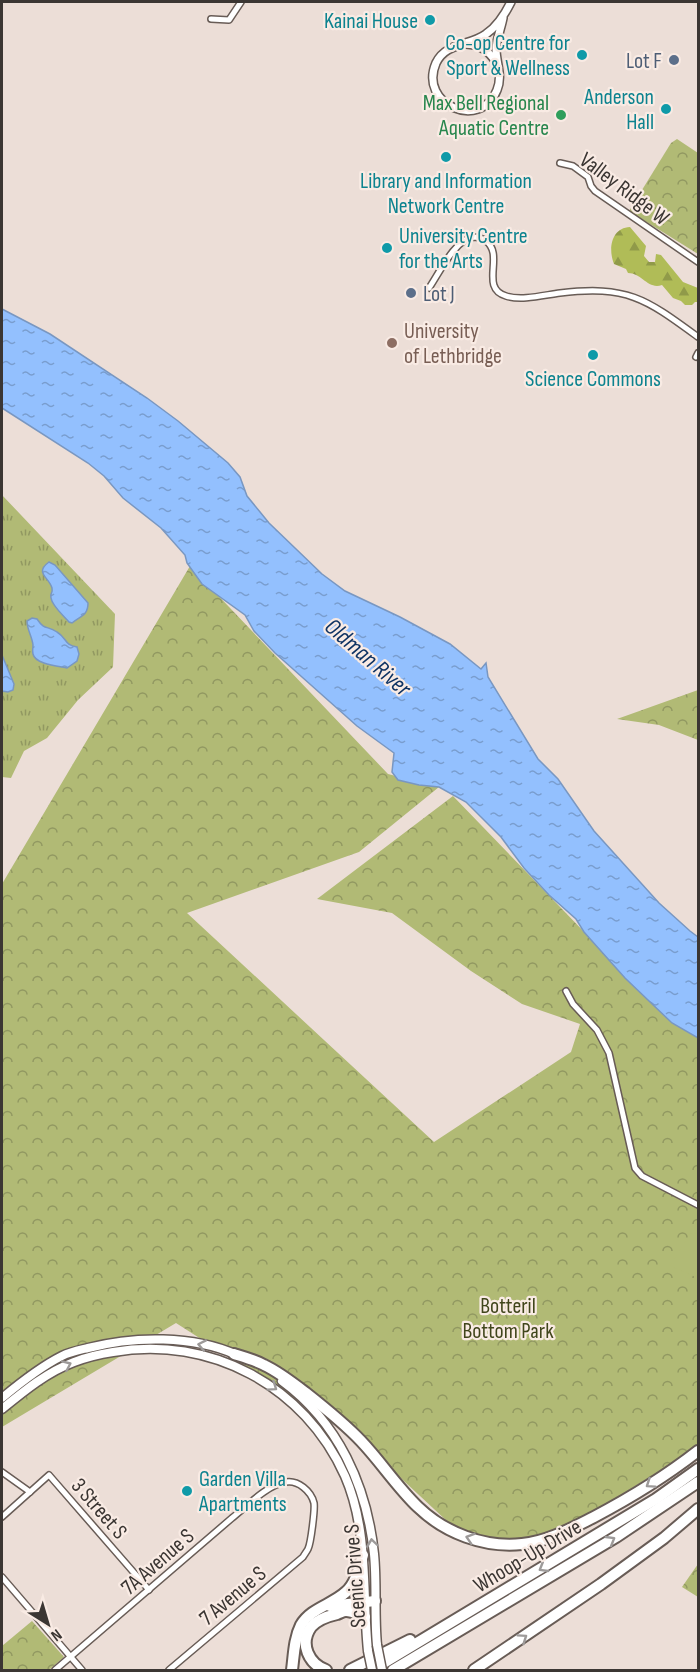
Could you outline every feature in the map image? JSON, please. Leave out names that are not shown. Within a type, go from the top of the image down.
[{"type":"highway","points":[[234,1354],[264,1365],[336,1417],[362,1442],[417,1506],[437,1523],[463,1536],[483,1542],[500,1545],[523,1544],[571,1529],[617,1505],[699,1451]]},
{"type":"highway","name":"Whoop-Up Drive","points":[[372,1671],[656,1499],[699,1469]]},
{"type":"highway","name":"Whoop-Up Drive","points":[[393,1671],[616,1537],[699,1482]]},
{"type":"highway","points":[[474,1671],[562,1612],[664,1538],[699,1509]]},
{"type":"highway","points":[[292,1671],[297,1636],[301,1626],[306,1618],[350,1588],[358,1573],[363,1555]]},
{"type":"highway","points":[[321,1608],[370,1601]]},
{"type":"highway","points":[[350,1671],[481,1605]]},
{"type":"highway","points":[[326,1671],[318,1667],[307,1652],[306,1638],[311,1627],[331,1615],[346,1611],[365,1617]]},
{"type":"highway","points":[[402,1671],[451,1636]]},
{"type":"main road","name":"Scenic Drive S","points":[[2,1398],[38,1371],[63,1356],[111,1342],[128,1340],[168,1340],[212,1347],[234,1354],[273,1375],[303,1399],[321,1418],[344,1451],[360,1486],[367,1508],[374,1556],[370,1601],[365,1617],[372,1671]]},
{"type":"main road","name":"Scenic Drive S","points":[[2,1409],[51,1372],[72,1362],[126,1350],[171,1349],[204,1355],[232,1364],[265,1381],[285,1396],[318,1431],[331,1449],[345,1476],[356,1507],[382,1671]]},
{"type":"street","points":[[211,20],[229,20],[240,2]]},
{"type":"street","points":[[502,18],[496,48],[500,79],[498,88],[490,101],[477,109],[468,111],[451,107],[437,93],[433,81],[435,66],[444,53],[486,34],[502,18],[512,2]]},
{"type":"street","points":[[458,45],[475,45],[483,48],[498,65]]},
{"type":"street","name":"Valley Ridge W","points":[[560,163],[573,166],[588,177],[595,191],[699,262]]},
{"type":"street","points":[[429,288],[462,241],[474,237],[480,238],[492,248],[495,261],[492,281],[498,292],[503,295],[523,297],[596,290],[621,292],[652,304],[699,337]]},
{"type":"street","points":[[566,991],[573,1004],[597,1030],[609,1053],[635,1168],[642,1176],[699,1205]]},
{"type":"street","points":[[2,1472],[30,1492],[2,1517]]},
{"type":"street","name":"3 Street S","points":[[30,1492],[49,1475],[149,1590]]},
{"type":"street","name":"7A Avenue S","points":[[55,1671],[232,1518],[265,1492],[286,1482]]},
{"type":"street","name":"7 Avenue S","points":[[169,1671],[303,1557],[308,1550],[314,1511],[313,1501],[300,1484],[286,1482]]},
{"type":"street","points":[[2,1577],[82,1671]]},
{"type":"green space","points":[[677,139],[698,153],[698,254],[629,211],[671,143]]},
{"type":"green space","points":[[630,227],[646,246],[644,256],[649,262],[655,262],[656,254],[661,255],[683,282],[698,288],[698,302],[685,305],[673,298],[662,285],[653,285],[614,264],[611,246],[615,235],[624,228]]},
{"type":"green space","points":[[2,495],[115,614],[113,667],[78,700],[47,738],[24,751],[11,778],[2,777]]},
{"type":"green space","name":"Botteril Bottom Park","points":[[190,566],[388,774],[439,787],[359,852],[187,913],[434,1142],[571,1052],[580,1024],[522,1004],[471,971],[392,913],[317,899],[453,796],[672,1023],[698,1037],[698,1447],[616,1498],[541,1540],[463,1536],[362,1442],[176,1323],[2,1427],[2,884]]},
{"type":"green space","points":[[698,690],[698,740],[659,725],[617,719]]},
{"type":"green space","points":[[698,1233],[698,1278],[670,1266],[690,1234]]},
{"type":"green space","points":[[698,1564],[698,1597],[682,1587]]},
{"type":"green space","points":[[32,1621],[64,1657],[49,1670],[2,1670],[2,1646]]},
{"type":"water","name":"Oldman River","points":[[2,309],[50,334],[178,421],[228,463],[240,477],[247,496],[269,523],[322,574],[345,591],[450,644],[481,669],[486,663],[488,677],[538,759],[558,779],[594,831],[659,903],[698,937],[698,1038],[672,1023],[625,978],[584,932],[576,919],[549,895],[524,868],[501,837],[466,802],[439,787],[398,780],[392,772],[394,753],[357,726],[275,653],[254,631],[245,615],[202,584],[187,563],[185,555],[161,528],[123,498],[104,476],[88,463],[2,408]]},
{"type":"water","points":[[49,562],[55,565],[88,603],[85,613],[72,623],[61,614],[52,601],[52,588],[43,572]]},
{"type":"water","points":[[32,618],[37,619],[44,627],[60,634],[70,645],[77,647],[79,654],[77,661],[67,668],[38,660],[33,653],[27,621]]},
{"type":"water","points":[[2,655],[14,684],[13,690],[8,692],[2,691]]},
{"type":"place","name":"Kainai House","points":[[430,20]]},
{"type":"place","name":"Co-op Centre for Sport & Wellness","points":[[582,55]]},
{"type":"place","name":"Lot F","points":[[674,60]]},
{"type":"place","name":"Anderson Hall","points":[[666,109]]},
{"type":"place","name":"Max Bell Regional Aquatic Centre","points":[[561,115]]},
{"type":"place","name":"Library and Information Network Centre","points":[[446,157]]},
{"type":"place","name":"University Centre for the Arts","points":[[387,248]]},
{"type":"place","name":"Lot J","points":[[411,293]]},
{"type":"place","name":"University of Lethbridge","points":[[392,343]]},
{"type":"place","name":"Science Commons","points":[[593,355]]},
{"type":"place","name":"Garden Villa Apartments","points":[[187,1491]]}]
